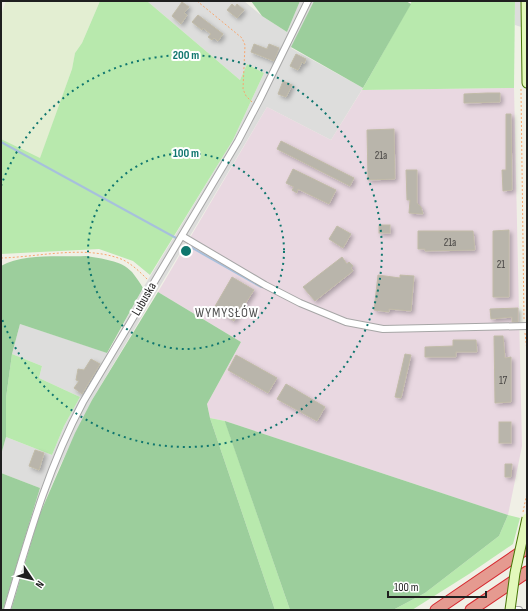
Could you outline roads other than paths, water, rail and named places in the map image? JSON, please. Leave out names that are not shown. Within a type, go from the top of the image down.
[{"type":"highway","points":[[436,610],[527,548]]},
{"type":"highway","points":[[471,610],[527,572]]},
{"type":"main road","points":[[524,83],[526,1]]},
{"type":"main road","points":[[510,610],[514,573],[526,517]]},
{"type":"street","name":"Lubuska","points":[[7,610],[34,520],[65,437],[83,402],[238,141],[308,1]]},
{"type":"street","points":[[182,236],[293,300],[346,322],[384,329],[526,326]]},
{"type":"waterway","points":[[1,142],[176,238]]},
{"type":"waterway","points":[[187,245],[261,287]]},
{"type":"district","name":"WYMYSŁÓW","points":[[227,312]]}]
